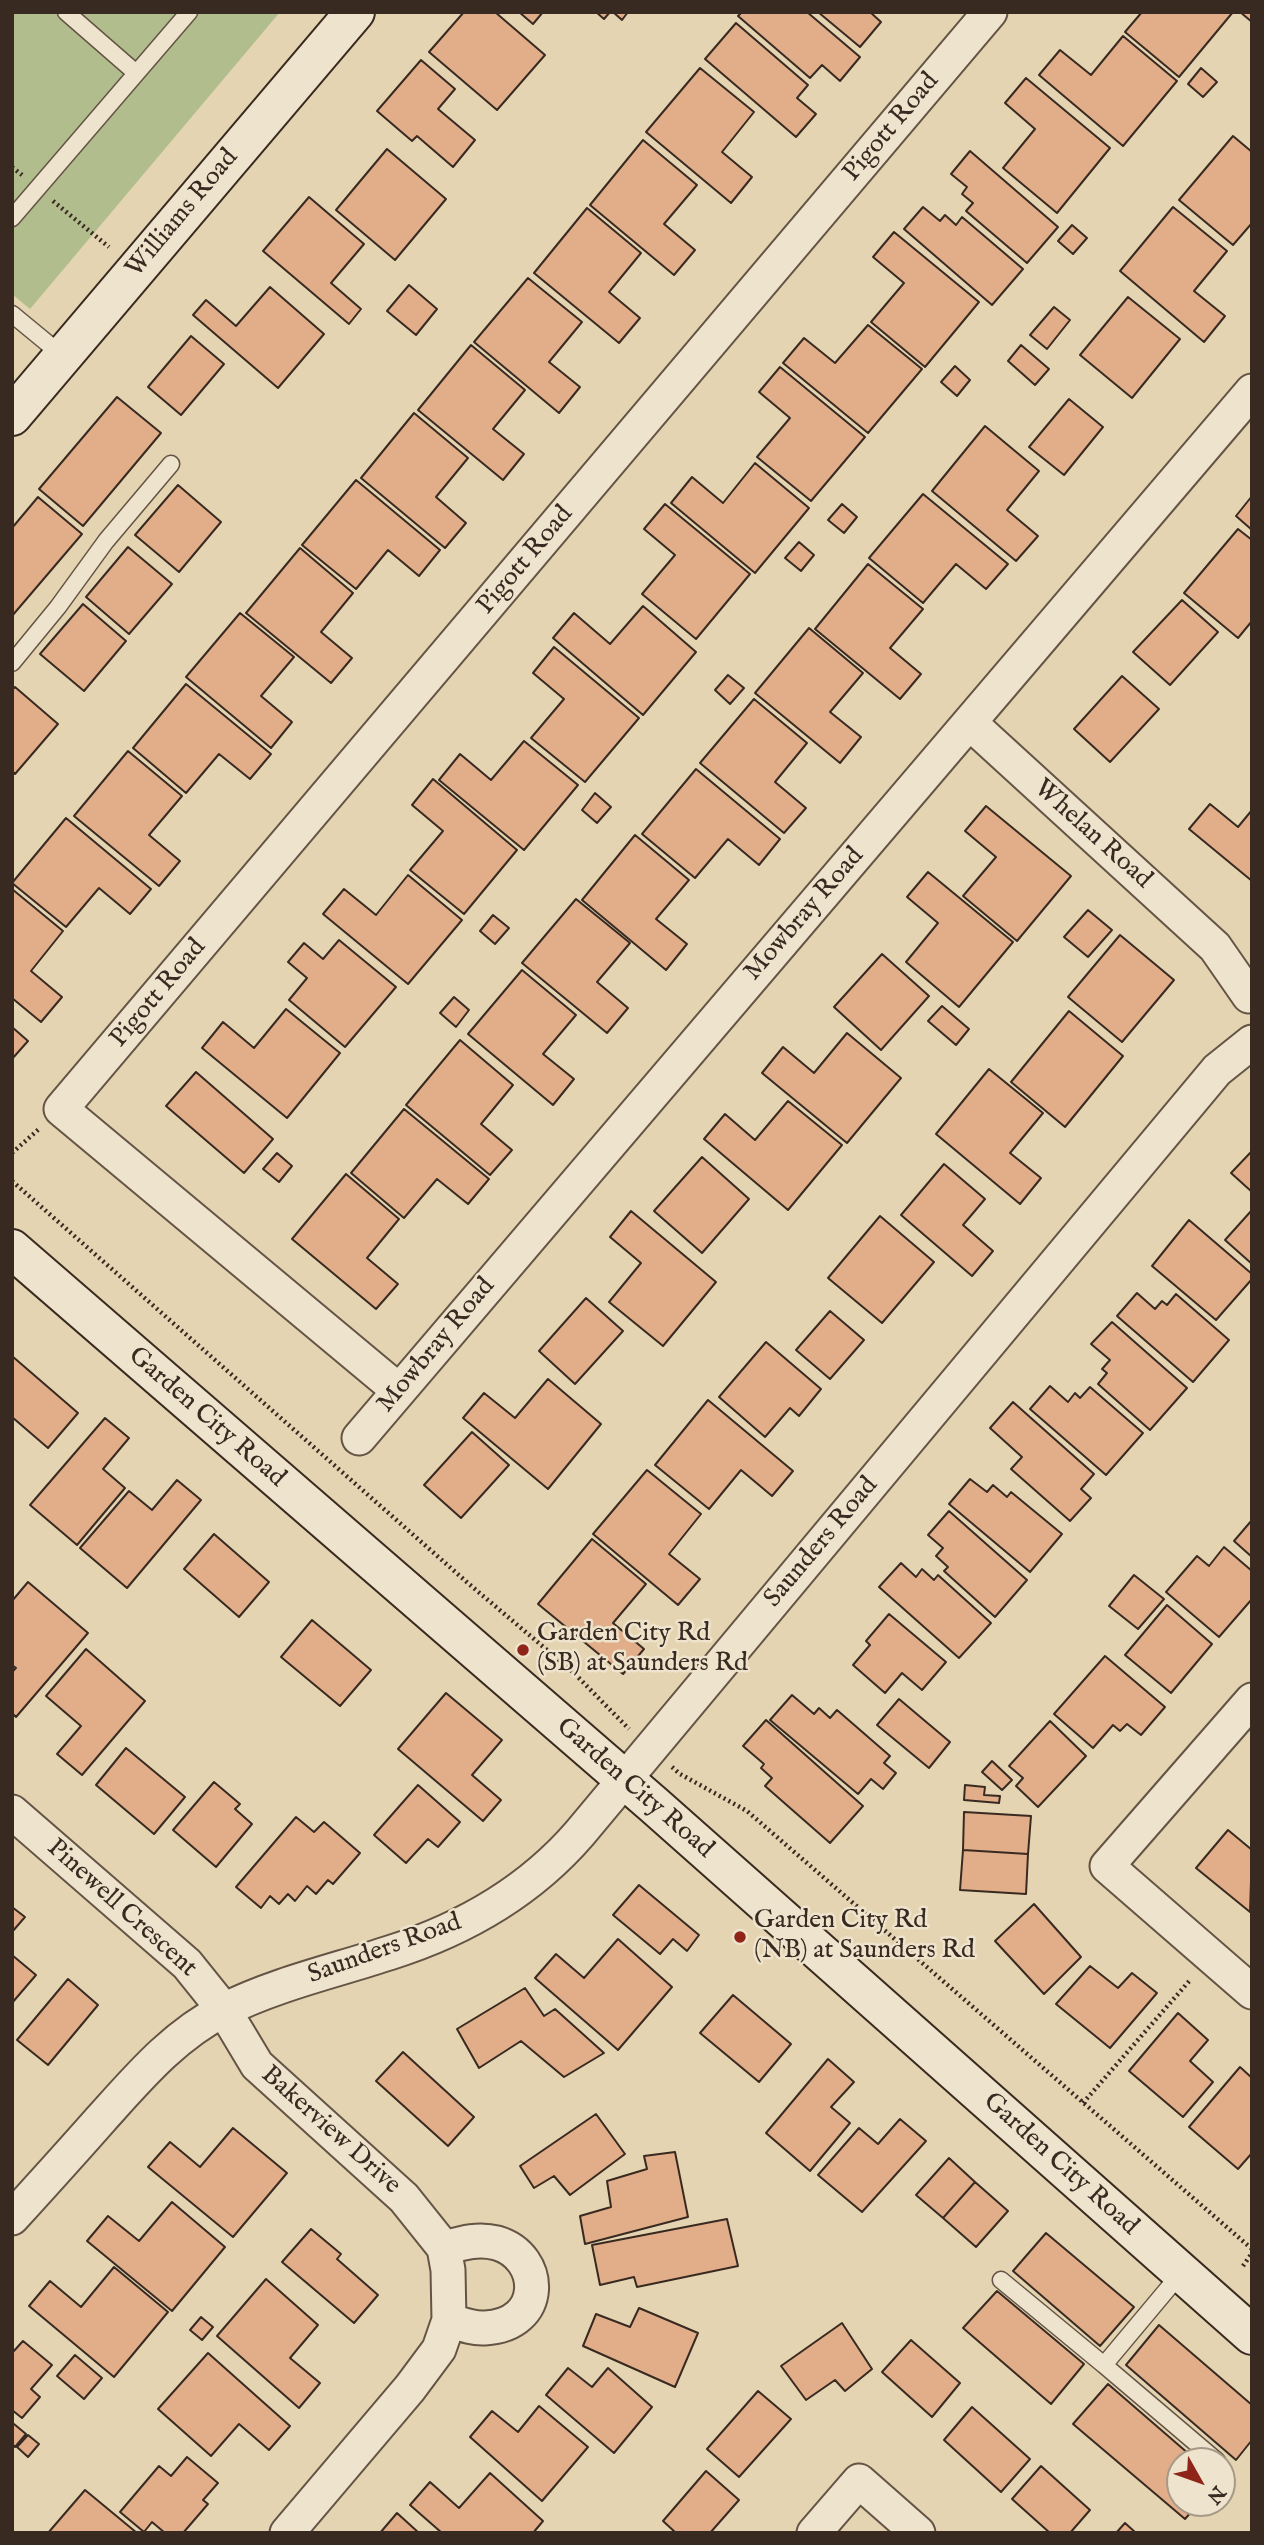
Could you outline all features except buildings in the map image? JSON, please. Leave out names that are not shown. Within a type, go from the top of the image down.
[{"type":"street","name":"Williams Road","points":[[12,416],[355,12]]},
{"type":"street","name":"Pigott Road","points":[[398,1391],[61,1110],[990,12]]},
{"type":"street","name":"Mowbray Road","points":[[359,1438],[1252,391]]},
{"type":"street","name":"Whelan Road","points":[[970,723],[1215,947],[1251,997]]},
{"type":"street","name":"Whelan Road","points":[[1215,947],[1252,964]]},
{"type":"street","name":"Saunders Road","points":[[1217,1070],[1251,997]]},
{"type":"street","name":"Saunders Road","points":[[12,2218],[143,2073],[168,2048],[198,2025],[223,2010],[310,1977],[440,1935],[514,1893],[550,1865],[580,1833],[1217,1070],[1252,1042]]},
{"type":"street","name":"Garden City Road","points":[[12,1249],[624,1780],[1252,2335]]},
{"type":"street","points":[[1252,1700],[1107,1866],[1252,1992]]},
{"type":"street","name":"Pinewell Crescent","points":[[12,1812],[187,1964],[223,2010]]},
{"type":"street","name":"Bakerview Drive","points":[[223,2010],[257,2065],[404,2198],[444,2248]]},
{"type":"street","points":[[287,2533],[410,2388],[439,2349],[449,2320],[448,2270],[444,2248],[472,2240],[495,2243],[507,2247],[520,2259],[528,2272],[532,2288],[529,2303],[520,2318],[504,2326],[475,2328],[449,2320]]},
{"type":"street","points":[[814,2533],[859,2481],[918,2533]]},
{"type":"lane","points":[[66,12],[136,73]]},
{"type":"lane","points":[[12,218],[189,12]]},
{"type":"lane","points":[[12,314],[63,356]]},
{"type":"lane","points":[[12,663],[58,607],[106,541],[171,464]]},
{"type":"lane","points":[[1104,2365],[1181,2273]]},
{"type":"lane","points":[[1001,2280],[1200,2447]]},
{"type":"path","points":[[12,167],[109,247]]},
{"type":"path","points":[[12,1181],[573,1672],[631,1731]]},
{"type":"path","points":[[528,1644],[533,1638]]},
{"type":"path","points":[[680,1774],[747,1811],[1252,2251],[1243,2266]]},
{"type":"path","points":[[1083,2104],[1196,1973]]},
{"type":"green space","points":[[12,12],[280,12],[30,309],[12,294]]},
{"type":"place","name":"Garden City Rd (SB) at Saunders Rd","points":[[523,1650]]},
{"type":"place","name":"Garden City Rd (NB) at Saunders Rd","points":[[740,1937]]}]
